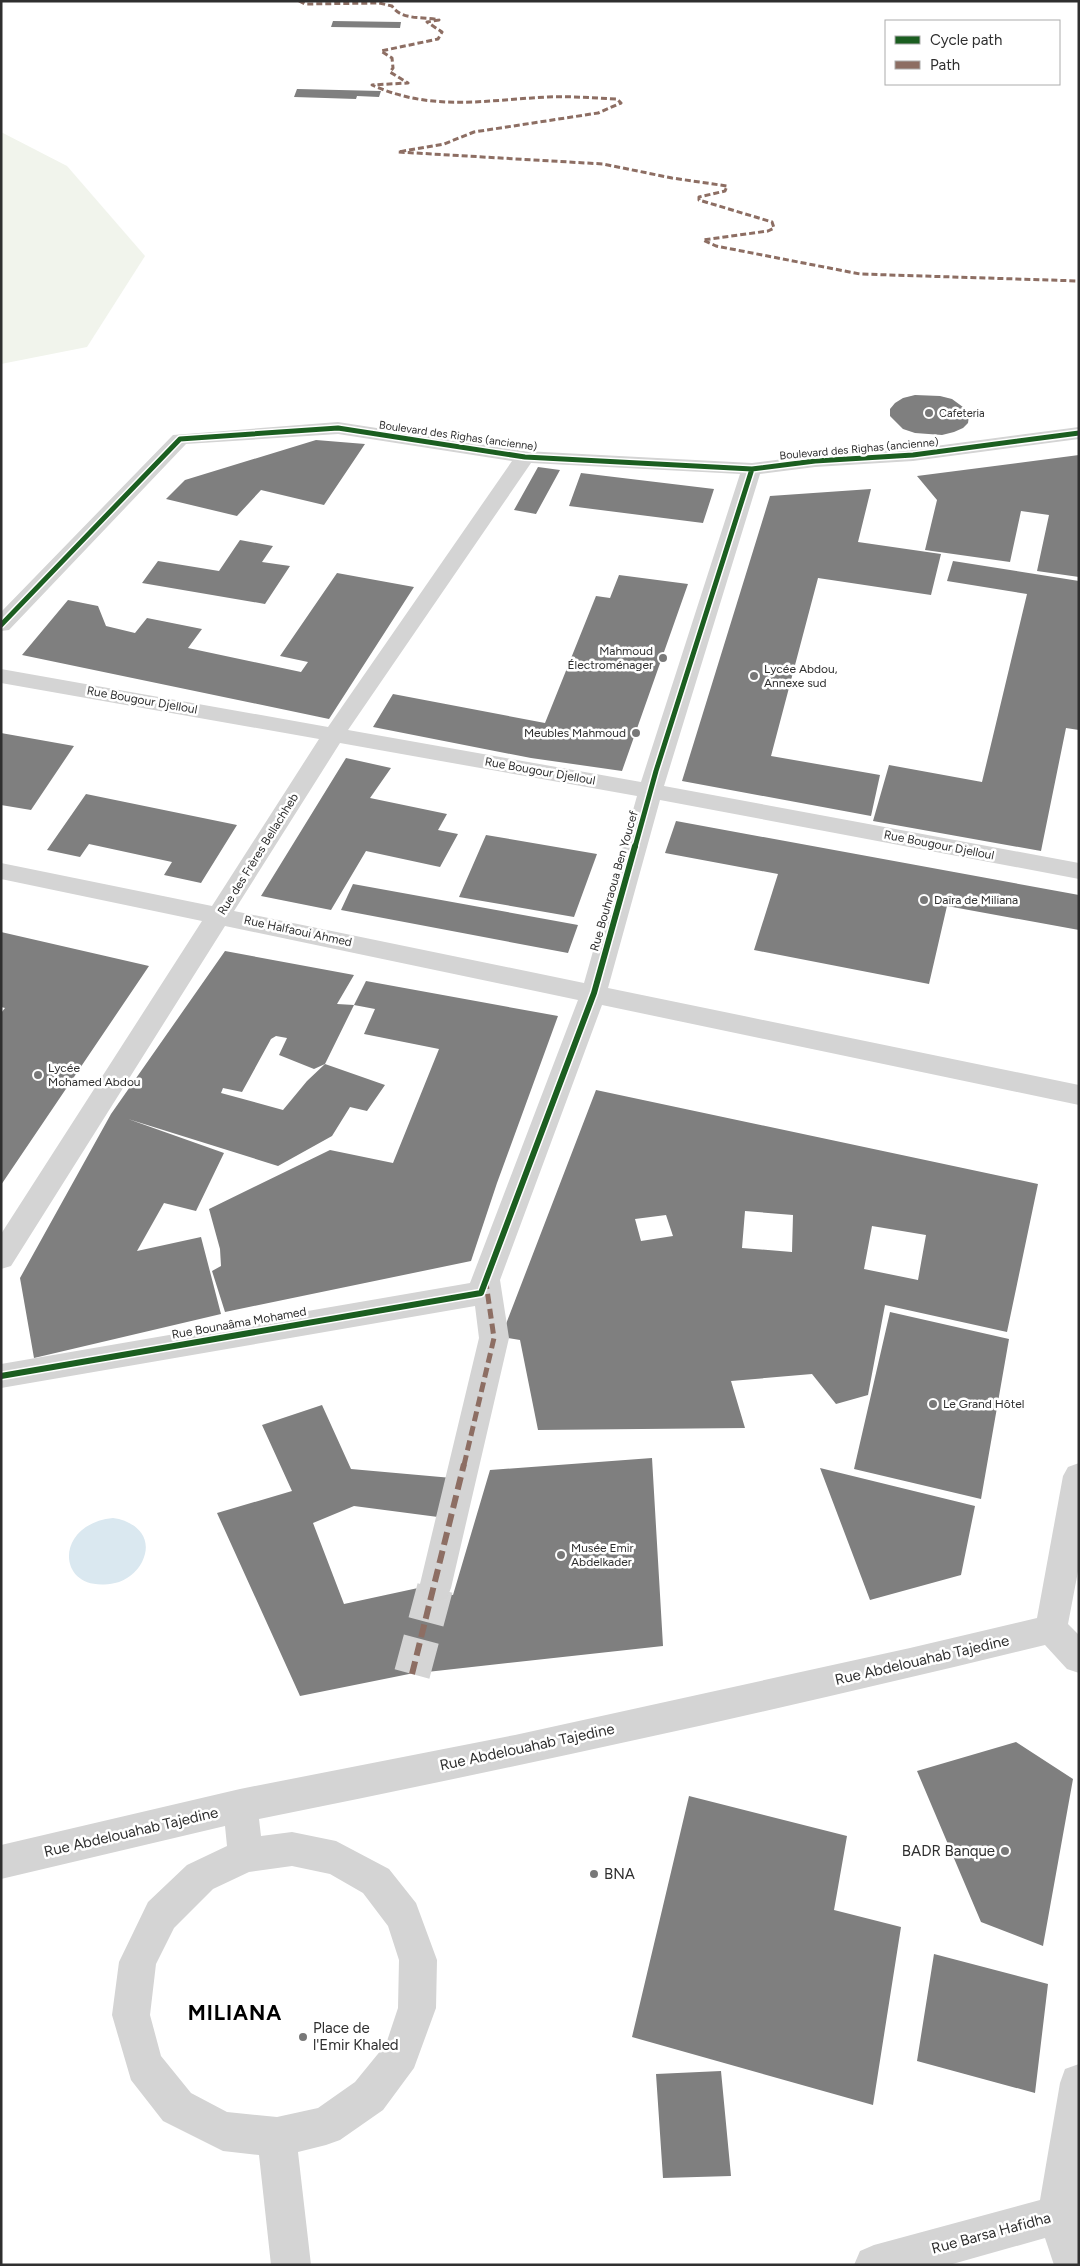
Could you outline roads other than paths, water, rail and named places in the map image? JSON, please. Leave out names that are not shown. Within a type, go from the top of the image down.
[{"type":"street","name":"Boulevard des Righas (ancienne)","points":[[1,625],[180,439],[338,428],[524,457],[752,469],[815,461],[913,455],[1079,433]]},
{"type":"street","name":"Rue des Frères Bellachheb","points":[[1,1258],[334,734],[524,457]]},
{"type":"street","name":"Rue Bouhraoua Ben Youcef","points":[[484,1287],[594,993],[651,791],[752,469]]},
{"type":"street","name":"Rue Bougour Djelloul","points":[[1,676],[651,791],[1079,871]]},
{"type":"street","name":"Rue Halfaoui Ahmed","points":[[1,871],[1079,1095]]},
{"type":"street","name":"Rue Bounaâma Mohamed","points":[[1,1376],[484,1287]]},
{"type":"street","points":[[434,1588],[494,1338],[484,1287]]},
{"type":"street","points":[[1079,1476],[1052,1629],[1079,1658]]},
{"type":"street","name":"Rue Abdelouahab Tajedine","points":[[1,1862],[240,1806],[515,1751],[910,1664],[1052,1629]]},
{"type":"street","points":[[240,1806],[246,1855]]},
{"type":"street","points":[[292,1849],[336,1858],[376,1881],[403,1916],[418,1960],[418,2008],[401,2055],[369,2096],[326,2126],[277,2137],[223,2132],[177,2107],[145,2066],[132,2015],[138,1962],[161,1915],[200,1877],[246,1855],[292,1849]]},
{"type":"street","points":[[1074,2265],[1068,2212],[1079,2083]]},
{"type":"street","points":[[277,2137],[291,2265]]},
{"type":"street","name":"Rue Barsa Hafidha","points":[[874,2265],[1068,2212]]},
{"type":"tunnel","points":[[412,1674],[435,1588]]},
{"type":"place","name":"Cafeteria","points":[[929,413]]},
{"type":"place","name":"Mahmoud Électroménager","points":[[663,658]]},
{"type":"place","name":"Lycée Abdou, Annexe sud","points":[[754,676]]},
{"type":"place","name":"Meubles Mahmoud","points":[[636,733]]},
{"type":"place","name":"Daïra de Miliana","points":[[924,900]]},
{"type":"place","name":"Lycée Mohamed Abdou","points":[[38,1075]]},
{"type":"place","name":"Le Grand Hôtel","points":[[933,1404]]},
{"type":"place","name":"Musée Emir Abdelkader","points":[[561,1555]]},
{"type":"place","name":"BADR Banque","points":[[1005,1851]]},
{"type":"place","name":"BNA","points":[[594,1874]]},
{"type":"place","name":"Place de l'Emir Khaled","points":[[303,2037]]},
{"type":"district","name":"MILIANA","points":[[235,2012]]}]
